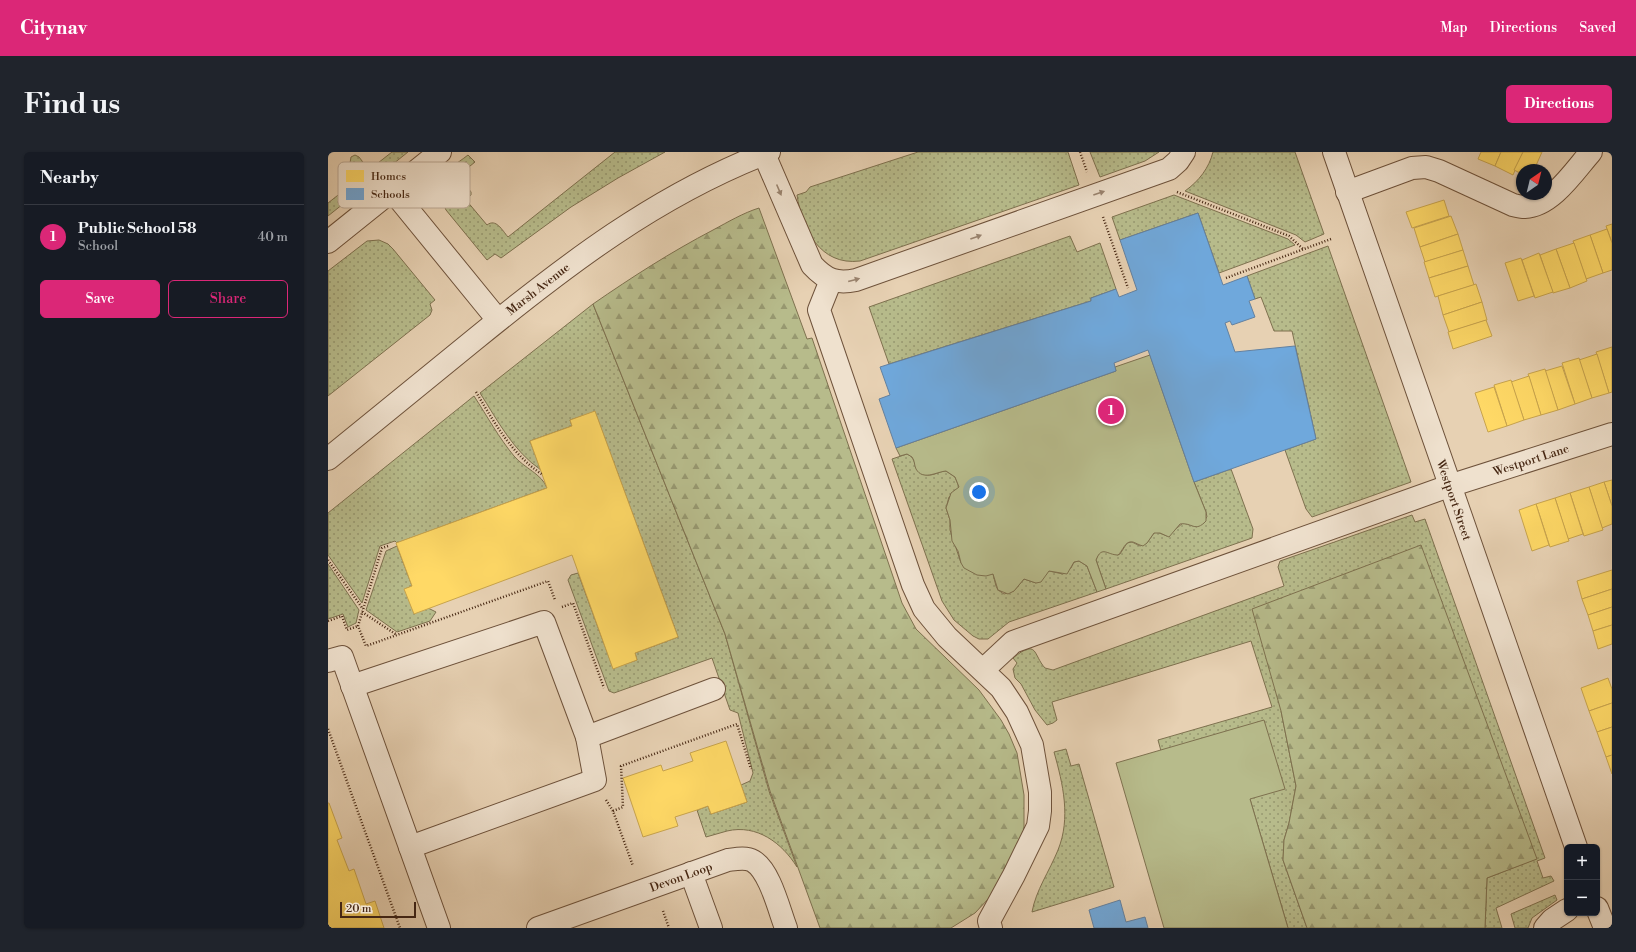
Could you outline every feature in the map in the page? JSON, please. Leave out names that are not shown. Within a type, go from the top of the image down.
[{"type":"street","points":[[427,162],[440,152]]},
{"type":"street","points":[[766,153],[812,265],[820,274],[832,280],[844,282],[856,280],[1168,169],[1178,161],[1184,152]]},
{"type":"street","name":"Westport Street","points":[[1334,152],[1449,486],[1575,844]]},
{"type":"street","points":[[1347,192],[1412,168],[1426,168],[1439,171],[1513,205],[1525,207],[1542,202],[1556,192],[1591,152]]},
{"type":"street","name":"Marsh Avenue","points":[[328,459],[548,280],[599,243],[662,203],[766,153]]},
{"type":"street","points":[[328,242],[370,208]]},
{"type":"street","points":[[407,208],[498,320]]},
{"type":"street","points":[[832,280],[819,310],[913,585],[924,609],[947,638],[1002,688],[1017,712],[1031,742],[1040,792],[1038,826],[987,926]]},
{"type":"street","name":"Westport Lane","points":[[983,670],[1013,642],[1449,486],[1612,434]]},
{"type":"street","points":[[352,686],[544,622],[587,737],[595,780],[410,847]]},
{"type":"street","points":[[328,662],[342,656],[439,928]]},
{"type":"street","points":[[587,737],[714,689]]},
{"type":"street","name":"Devon Loop","points":[[538,928],[728,860],[740,859],[752,861],[761,869],[768,880],[786,928]]},
{"type":"street","points":[[691,873],[711,928]]},
{"type":"street","points":[[1545,928],[1552,920],[1564,912]]},
{"type":"street","points":[[1600,916],[1605,928]]},
{"type":"path","points":[[1080,152],[1087,173]]},
{"type":"path","points":[[1174,191],[1289,236],[1303,249]]},
{"type":"path","points":[[1103,217],[1128,288]]},
{"type":"path","points":[[1226,278],[1331,239]]},
{"type":"path","points":[[476,392],[510,445],[532,468],[543,475]]},
{"type":"path","points":[[328,560],[363,610],[397,636],[366,646],[358,626],[363,610],[382,548],[388,546]]},
{"type":"path","points":[[328,621],[342,616],[347,630],[358,626]]},
{"type":"path","points":[[613,811],[623,807],[621,766],[737,724],[751,769]]},
{"type":"path","points":[[328,729],[400,928]]},
{"type":"path","points":[[595,780],[613,811],[633,866]]},
{"type":"path","points":[[663,910],[669,928]]},
{"type":"green space","points":[[392,152],[408,152],[396,162],[379,162]]},
{"type":"green space","points":[[615,152],[665,152],[618,178],[571,207],[501,258],[495,254],[487,260],[445,208],[470,208],[470,205],[487,225],[490,223],[496,224],[508,237]]},
{"type":"green space","points":[[918,152],[1068,152],[1079,185],[860,261],[846,261],[834,258],[815,243],[803,220],[797,195],[806,192],[810,187]]},
{"type":"green space","points":[[1090,152],[1159,152],[1145,161],[1100,177]]},
{"type":"green space","points":[[1213,152],[1295,152],[1324,234],[1305,242],[1296,235],[1185,191],[1203,174]]},
{"type":"green space","points":[[355,155],[363,162],[350,162],[351,157]]},
{"type":"green space","points":[[468,155],[475,162],[470,166],[470,162],[458,162]]},
{"type":"green space","points":[[338,195],[338,208],[328,216],[328,203]]},
{"type":"green space","points":[[1174,195],[1288,239],[1295,245],[1219,273],[1198,213],[1120,240],[1112,217]]},
{"type":"green space","points":[[759,208],[807,339],[812,338],[902,603],[916,629],[979,690],[1001,720],[1017,753],[1024,795],[1024,831],[1021,839],[990,897],[975,913],[951,928],[820,928],[770,791],[725,634],[593,304],[682,247],[747,212]]},
{"type":"green space","points":[[1070,236],[1077,252],[1100,243],[1116,289],[1091,298],[1091,301],[889,364],[869,307]]},
{"type":"green space","points":[[379,240],[388,244],[393,249],[435,300],[430,304],[432,310],[430,315],[328,396],[328,271],[367,241]]},
{"type":"green space","points":[[1328,246],[1411,482],[1312,517],[1306,509],[1285,450],[1316,439],[1292,331],[1274,331],[1261,297],[1255,299],[1247,276]]},
{"type":"green space","points":[[593,304],[725,634],[769,791],[797,867],[784,850],[776,843],[768,837],[758,833],[748,830],[738,830],[727,831],[706,837],[697,810],[708,806],[711,814],[747,802],[741,785],[750,781],[753,773],[738,713],[730,710],[712,658],[614,693],[609,691],[568,580],[571,575],[578,573],[613,668],[637,660],[635,653],[678,637],[595,412],[570,420],[572,426],[530,441],[541,470],[514,445],[480,393]]},
{"type":"green space","points":[[1150,355],[1194,482],[1206,512],[1206,521],[1196,527],[1180,524],[1169,537],[1160,533],[1154,533],[1143,546],[1130,542],[1124,546],[1118,555],[1105,552],[1100,553],[1096,560],[1106,589],[1097,592],[1087,566],[1079,561],[1074,562],[1067,574],[1049,571],[1041,582],[1036,583],[1024,579],[1014,591],[1008,594],[998,590],[993,574],[986,576],[977,575],[964,568],[958,551],[952,541],[950,520],[946,508],[951,493],[959,487],[955,477],[946,471],[930,475],[922,475],[916,469],[912,457],[907,454],[900,456],[896,448],[1116,371],[1115,367]]},
{"type":"green space","points":[[474,396],[514,456],[537,475],[545,483],[547,488],[397,543],[395,541],[380,546],[362,603],[328,555],[328,513]]},
{"type":"green space","points":[[907,454],[913,459],[917,469],[923,474],[932,475],[946,471],[955,477],[959,487],[949,497],[946,508],[950,520],[950,530],[961,563],[993,574],[998,590],[1004,594],[1014,591],[1024,579],[1036,583],[1049,571],[1063,574],[1071,568],[1074,562],[1079,561],[1087,566],[1097,592],[1009,622],[988,639],[979,639],[973,636],[954,620],[942,601],[892,459]]},
{"type":"green space","points":[[1231,469],[1253,529],[1252,538],[1106,589],[1096,560],[1099,553],[1104,551],[1118,555],[1127,543],[1132,542],[1140,546],[1147,543],[1154,533],[1157,532],[1167,536],[1183,523],[1197,527],[1207,517],[1194,482]]},
{"type":"green space","points":[[1412,515],[1415,522],[1425,519],[1545,858],[1537,861],[1543,878],[1551,876],[1554,881],[1496,908],[1502,928],[1485,928],[1487,878],[1536,859],[1281,711],[1296,786],[1284,840],[1283,860],[1307,928],[1288,928],[1250,799],[1264,721],[1161,751],[1158,740],[1272,707],[1251,641],[1052,702],[1057,720],[1047,725],[1035,710],[1021,684],[1015,678],[1013,669],[1017,663],[1013,658],[1027,649],[1031,649],[1034,651],[1045,668],[1053,670],[1284,586],[1278,567],[1280,561]]},
{"type":"green space","points":[[1421,545],[1537,859],[1487,878],[1485,928],[1307,928],[1283,860],[1284,840],[1296,786],[1281,711],[1252,609]]},
{"type":"green space","points":[[397,546],[412,586],[405,589],[414,613],[428,608],[436,612],[430,621],[397,632],[366,610],[386,551]]},
{"type":"green space","points":[[328,564],[359,610],[356,623],[348,627],[343,614],[328,619]]},
{"type":"green space","points":[[1264,720],[1285,789],[1250,799],[1288,928],[1164,928],[1116,763]]},
{"type":"green space","points":[[1066,749],[1071,766],[1079,764],[1114,887],[1032,912],[1036,896],[1058,850],[1062,838],[1065,813],[1063,789],[1054,752]]},
{"type":"green space","points":[[1555,895],[1557,900],[1532,918],[1528,928],[1515,928],[1511,914]]},
{"type":"building: Homes","points":[[1481,152],[1501,152],[1495,166],[1478,159]]},
{"type":"building: Homes","points":[[1501,152],[1523,152],[1518,164],[1516,164],[1513,175],[1495,166]]},
{"type":"building: Homes","points":[[1523,152],[1542,152],[1537,164],[1517,164]]},
{"type":"building: Homes","points":[[1444,200],[1449,216],[1412,228],[1406,212]]},
{"type":"building: Homes","points":[[1451,216],[1458,234],[1420,247],[1414,228]]},
{"type":"building: Homes","points":[[1612,224],[1612,243],[1606,226]]},
{"type":"building: Homes","points":[[1607,229],[1612,243],[1612,270],[1603,273],[1590,235]]},
{"type":"building: Homes","points":[[1458,234],[1463,250],[1425,262],[1420,247]]},
{"type":"building: Homes","points":[[1590,235],[1603,273],[1586,279],[1573,241]]},
{"type":"building: Homes","points":[[1574,243],[1587,281],[1570,288],[1556,249]]},
{"type":"building: Homes","points":[[1556,249],[1570,288],[1553,293],[1540,255]]},
{"type":"building: Homes","points":[[1463,250],[1468,266],[1429,278],[1424,262]]},
{"type":"building: Homes","points":[[1539,253],[1553,292],[1535,298],[1522,260]]},
{"type":"building: Homes","points":[[1521,258],[1534,296],[1518,301],[1505,263]]},
{"type":"building: Homes","points":[[1468,266],[1474,285],[1435,297],[1429,278]]},
{"type":"building: Homes","points":[[1476,284],[1482,302],[1443,315],[1438,296]]},
{"type":"building: Homes","points":[[1482,302],[1487,320],[1449,332],[1443,315]]},
{"type":"building: Homes","points":[[1486,320],[1492,336],[1453,349],[1448,332]]},
{"type":"building: Homes","points":[[1612,347],[1612,392],[1609,393],[1596,352]]},
{"type":"building: Homes","points":[[1597,354],[1609,393],[1592,398],[1579,360]]},
{"type":"building: Homes","points":[[1579,358],[1592,398],[1575,404],[1562,363]]},
{"type":"building: Homes","points":[[1562,366],[1575,404],[1558,410],[1545,371]]},
{"type":"building: Homes","points":[[1545,369],[1558,410],[1541,415],[1528,374]]},
{"type":"building: Homes","points":[[1529,376],[1541,415],[1524,420],[1511,382]]},
{"type":"building: Homes","points":[[1511,380],[1524,420],[1507,426],[1494,385]]},
{"type":"building: Homes","points":[[1494,387],[1507,426],[1488,432],[1475,393]]},
{"type":"building: Homes","points":[[595,411],[678,637],[635,653],[637,660],[613,669],[572,555],[414,614],[404,589],[412,586],[396,543],[547,488],[530,441],[572,426],[570,420]]},
{"type":"building: Homes","points":[[1612,480],[1612,506],[1604,482]]},
{"type":"building: Homes","points":[[1604,482],[1612,506],[1612,524],[1602,528],[1589,487]]},
{"type":"building: Homes","points":[[1589,487],[1603,530],[1584,536],[1570,493]]},
{"type":"building: Homes","points":[[1570,493],[1583,534],[1568,539],[1555,498]]},
{"type":"building: Homes","points":[[1555,498],[1569,541],[1550,547],[1536,504]]},
{"type":"building: Homes","points":[[1536,504],[1549,545],[1532,551],[1519,510]]},
{"type":"building: Homes","points":[[1612,570],[1612,589],[1582,599],[1577,581]]},
{"type":"building: Homes","points":[[1612,589],[1612,607],[1588,615],[1582,599]]},
{"type":"building: Homes","points":[[1612,607],[1612,625],[1593,631],[1588,615]]},
{"type":"building: Homes","points":[[1612,625],[1612,644],[1598,649],[1593,631]]},
{"type":"building: Homes","points":[[1608,678],[1612,689],[1612,703],[1589,711],[1581,688]]},
{"type":"building: Homes","points":[[1612,703],[1612,727],[1597,732],[1589,711]]},
{"type":"building: Homes","points":[[1612,727],[1612,755],[1606,757],[1597,732]]},
{"type":"building: Homes","points":[[726,741],[747,802],[711,814],[708,806],[675,817],[678,826],[643,837],[623,778],[661,765],[663,771],[693,761],[690,753]]},
{"type":"building: Homes","points":[[1612,755],[1612,774],[1606,757]]},
{"type":"building: Homes","points":[[328,803],[342,838],[337,840],[349,871],[354,869],[366,904],[375,901],[384,928],[328,928]]},
{"type":"building: Schools","points":[[1198,213],[1223,285],[1247,276],[1255,299],[1249,301],[1255,317],[1232,325],[1230,321],[1225,323],[1235,352],[1295,346],[1316,439],[1194,482],[1148,350],[1114,363],[1116,371],[896,448],[879,399],[890,395],[880,367],[1091,301],[1091,298],[1116,289],[1119,297],[1137,290],[1120,240]]},
{"type":"building: Schools","points":[[1120,900],[1126,922],[1145,917],[1148,928],[1094,928],[1089,910]]},
{"type":"place","name":"Public School 58","points":[[1111,411]]}]
